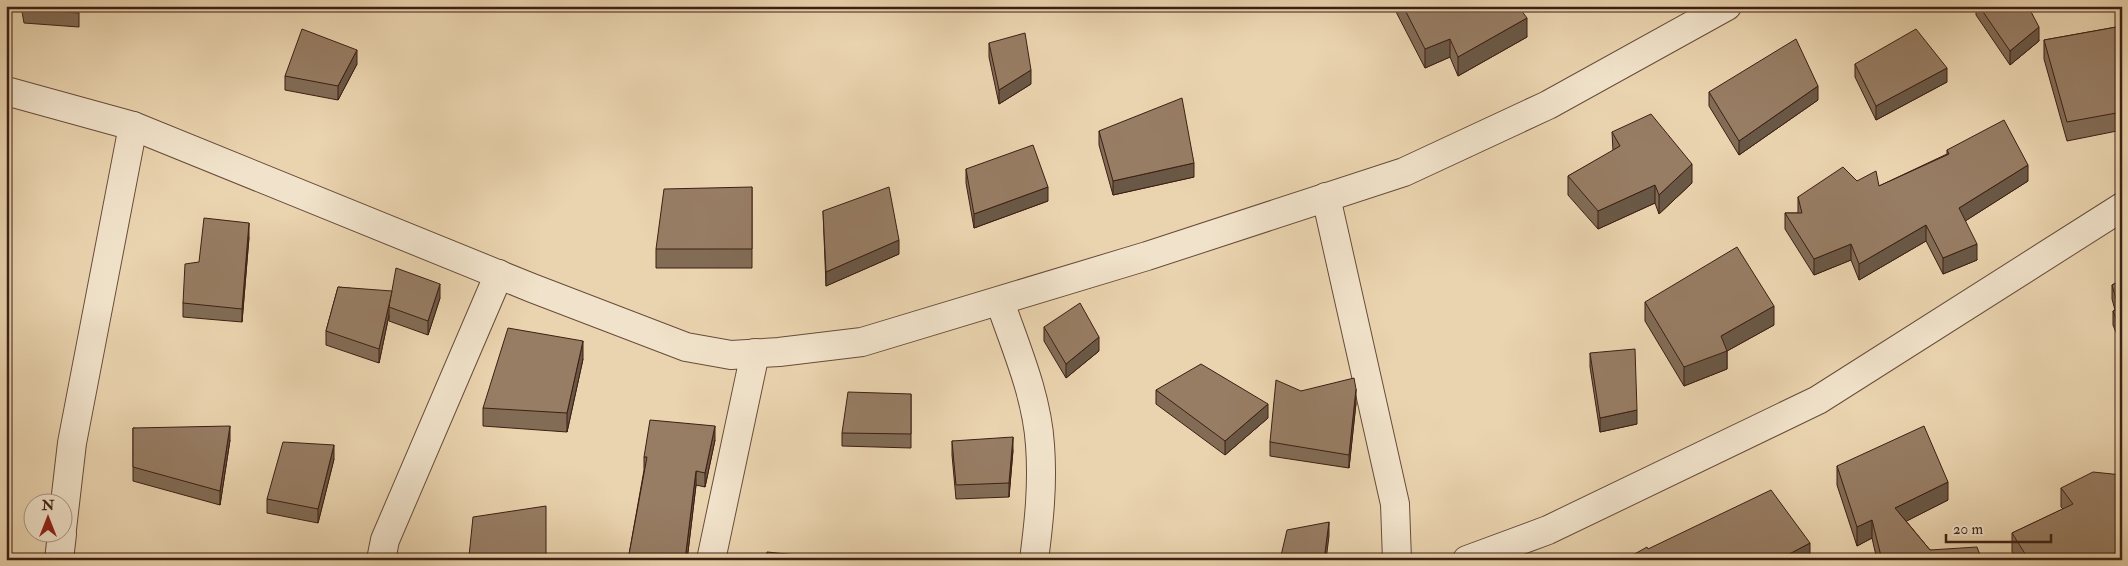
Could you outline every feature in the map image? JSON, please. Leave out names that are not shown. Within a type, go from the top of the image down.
[{"type":"street","points":[[6,91],[133,126],[498,274],[686,347],[731,355],[862,342],[1000,302],[1404,172],[1548,105],[1727,6]]},
{"type":"street","points":[[66,494],[72,443],[133,126]]},
{"type":"street","points":[[1326,197],[1395,504],[1397,560]]},
{"type":"street","points":[[1467,560],[1548,530],[1818,400],[2122,207]]},
{"type":"street","points":[[381,560],[385,540],[498,274]]},
{"type":"street","points":[[1000,302],[1030,390],[1040,444],[1040,517],[1034,560]]},
{"type":"street","points":[[711,560],[755,353]]},
{"type":"street","points":[[59,560],[61,544]]},
{"type":"building","points":[[24,6],[79,6],[79,13],[24,9]]},
{"type":"building","points":[[1403,6],[1518,6],[1527,18],[1458,57],[1450,39],[1425,49]]},
{"type":"building","points":[[1979,6],[2028,6],[2039,27],[2010,51]]},
{"type":"building","points":[[2122,26],[2122,112],[2067,122],[2044,40]]},
{"type":"building","points":[[302,29],[357,50],[338,86],[285,76]]},
{"type":"building","points":[[1916,29],[1947,68],[1876,106],[1855,64]]},
{"type":"building","points":[[1025,33],[1031,70],[999,90],[989,43]]},
{"type":"building","points":[[1796,39],[1818,86],[1739,141],[1709,92]]},
{"type":"building","points":[[1182,98],[1194,163],[1113,181],[1099,131]]},
{"type":"building","points":[[1651,114],[1692,164],[1659,195],[1655,185],[1598,211],[1568,176],[1620,146],[1612,132]]},
{"type":"building","points":[[2004,120],[2028,165],[1959,208],[1977,244],[1943,258],[1926,225],[1859,264],[1851,244],[1814,259],[1785,213],[1802,213],[1798,197],[1843,167],[1857,181],[1876,171],[1879,186],[1949,154],[1947,150]]},
{"type":"building","points":[[1033,145],[1048,187],[974,214],[966,169]]},
{"type":"building","points":[[752,187],[752,249],[656,249],[664,189]]},
{"type":"building","points":[[889,187],[899,240],[826,272],[823,211]]},
{"type":"building","points":[[204,218],[249,223],[242,309],[183,303],[185,264],[199,262]]},
{"type":"building","points":[[1737,247],[1774,306],[1721,336],[1727,351],[1684,367],[1645,302]]},
{"type":"building","points":[[396,268],[440,284],[428,321],[389,307]]},
{"type":"building","points":[[2122,280],[2122,333],[2113,311],[2119,309],[2112,285]]},
{"type":"building","points":[[338,287],[392,291],[379,349],[326,331]]},
{"type":"building","points":[[1080,303],[1099,337],[1066,364],[1044,327]]},
{"type":"building","points":[[508,328],[583,341],[567,413],[483,408]]},
{"type":"building","points":[[1635,349],[1637,410],[1600,418],[1590,353]]},
{"type":"building","points":[[1201,364],[1268,404],[1225,441],[1156,390]]},
{"type":"building","points":[[1354,378],[1356,389],[1349,455],[1270,442],[1276,380],[1301,391]]},
{"type":"building","points":[[848,392],[911,394],[911,434],[842,433]]},
{"type":"building","points":[[650,420],[715,426],[705,473],[696,471],[685,560],[628,560],[647,457],[644,457]]},
{"type":"building","points":[[230,426],[220,491],[133,467],[133,428]]},
{"type":"building","points":[[1924,426],[1948,482],[1895,508],[1930,550],[1977,547],[1982,560],[1882,560],[1872,520],[1857,527],[1837,466]]},
{"type":"building","points":[[1013,437],[1009,483],[956,485],[952,441]]},
{"type":"building","points":[[283,442],[334,445],[318,509],[267,499]]},
{"type":"building","points":[[6,459],[8,459],[8,533],[6,533]]},
{"type":"building","points":[[2093,472],[2122,475],[2122,550],[2100,560],[2029,560],[2012,533],[2073,504],[2061,488]]},
{"type":"building","points":[[1771,490],[1810,543],[1778,560],[1624,560],[1647,547],[1648,549]]},
{"type":"building","points":[[546,506],[546,560],[499,560],[469,556],[473,517]]},
{"type":"building","points":[[1329,522],[1324,560],[1280,560],[1287,530]]},
{"type":"building","points":[[767,552],[827,558],[827,560],[766,560]]},
{"type":"building","points":[[116,556],[167,558],[167,560],[116,560]]}]
